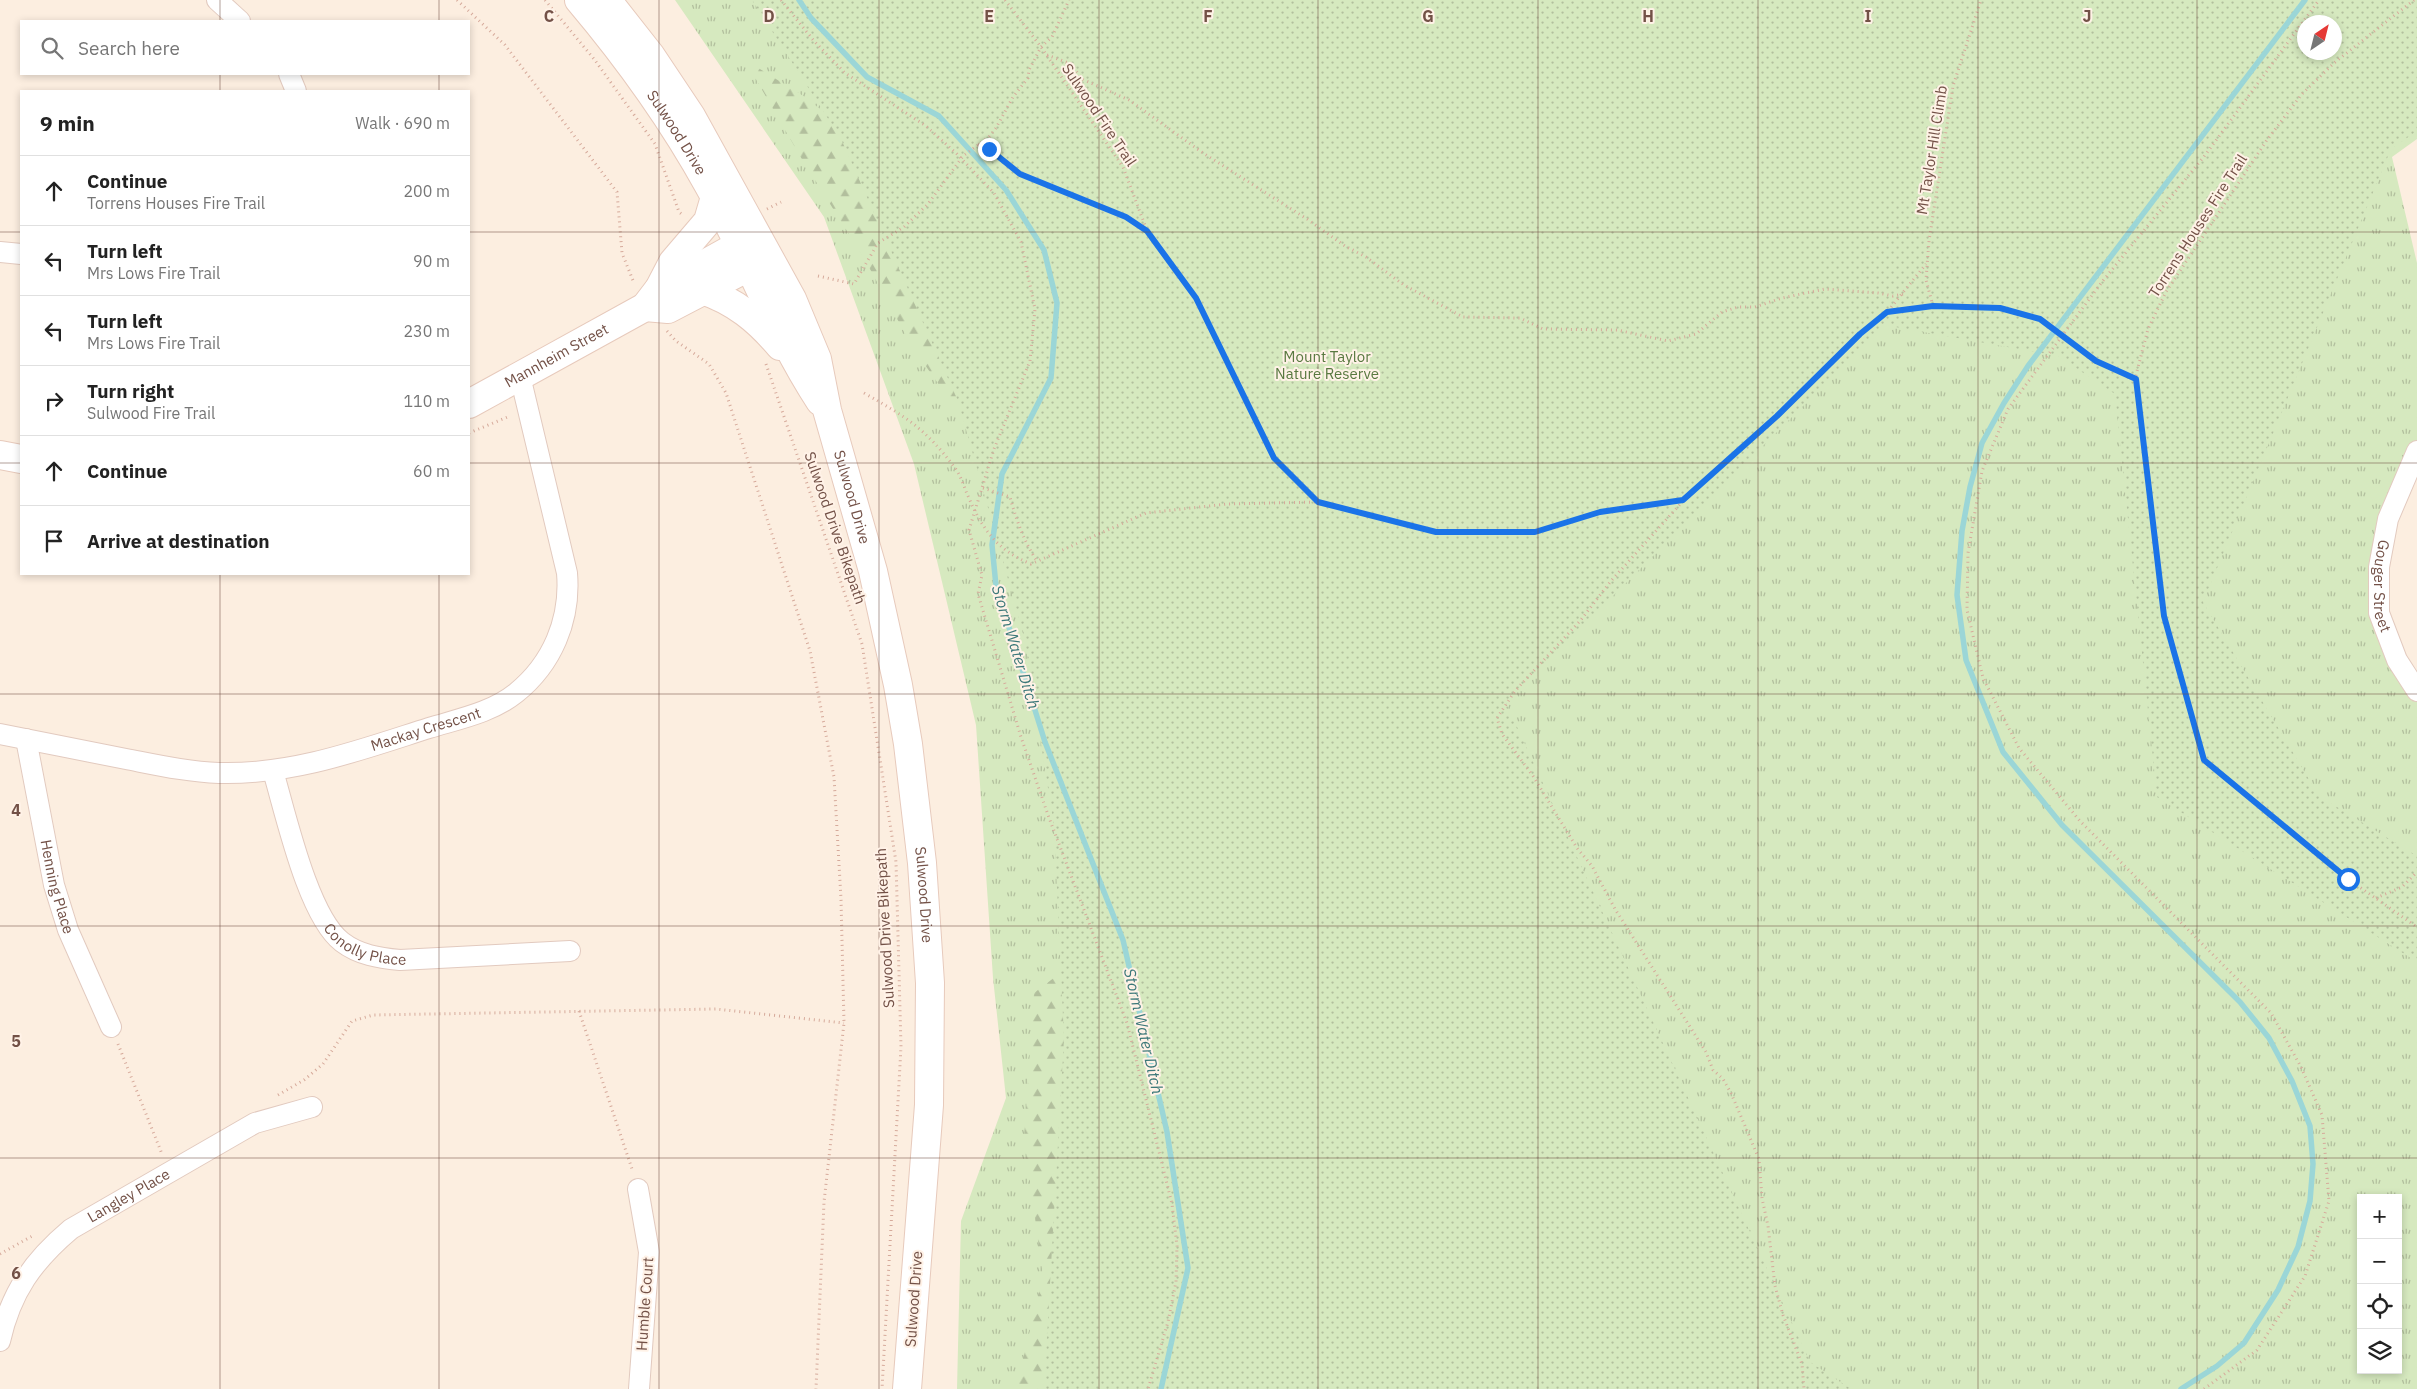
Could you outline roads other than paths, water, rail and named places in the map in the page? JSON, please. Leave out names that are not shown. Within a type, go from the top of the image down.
[{"type":"main road","name":"Sulwood Drive","points":[[579,0],[641,78],[674,126],[715,198],[756,242],[800,370],[826,410]]},
{"type":"main road","name":"Sulwood Drive","points":[[607,0],[651,56],[691,116],[756,242],[792,299],[818,359],[826,410],[872,571],[898,686],[908,744],[922,863],[930,983],[929,1105],[907,1389]]},
{"type":"main road","points":[[715,198],[708,221],[673,262],[652,299],[668,309],[702,290],[756,242]]},
{"type":"main road","name":"Mannheim Street","points":[[470,403],[756,242]]},
{"type":"main road","points":[[702,290],[723,297],[762,325],[800,370]]},
{"type":"main road","points":[[0,455],[20,459]]},
{"type":"street","points":[[217,0],[239,20]]},
{"type":"street","points":[[289,75],[296,90]]},
{"type":"street","points":[[0,252],[20,254]]},
{"type":"street","name":"Mackay Crescent","points":[[0,734],[166,767],[219,773],[273,771],[338,757],[490,709],[515,694],[538,672],[547,660],[560,632],[568,588],[520,376]]},
{"type":"street","name":"Gouger Street","points":[[2417,451],[2388,519],[2379,567],[2379,613],[2397,660],[2417,691]]},
{"type":"street","name":"Henning Place","points":[[26,739],[54,885],[68,930],[111,1028]]},
{"type":"street","name":"Conolly Place","points":[[273,771],[312,899],[323,922],[340,941],[350,948],[374,957],[400,960],[570,951]]},
{"type":"street","name":"Langley Place","points":[[0,1342],[10,1307],[25,1277],[46,1250],[71,1229],[255,1123],[312,1107]]},
{"type":"street","name":"Humble Court","points":[[638,1189],[649,1252],[639,1389]]},
{"type":"waterway","name":"Storm Water Ditch","points":[[799,0],[811,18],[867,77],[939,116],[1006,190],[1044,250],[1057,303],[1051,378],[1002,474],[992,545],[996,586],[1045,742],[1123,940],[1167,1132],[1188,1268],[1161,1389]]},
{"type":"waterway","points":[[2181,1389],[2217,1366],[2244,1343],[2278,1290],[2298,1247],[2310,1201],[2313,1164],[2310,1126],[2292,1081],[2269,1038],[2240,1002],[2062,825],[2003,752],[1966,660],[1957,595],[1962,531],[1970,487],[1982,443],[2004,403],[2028,366],[2305,0]]},
{"type":"park label","name":"Mount Taylor Nature Reserve","points":[[1327,366]]}]
